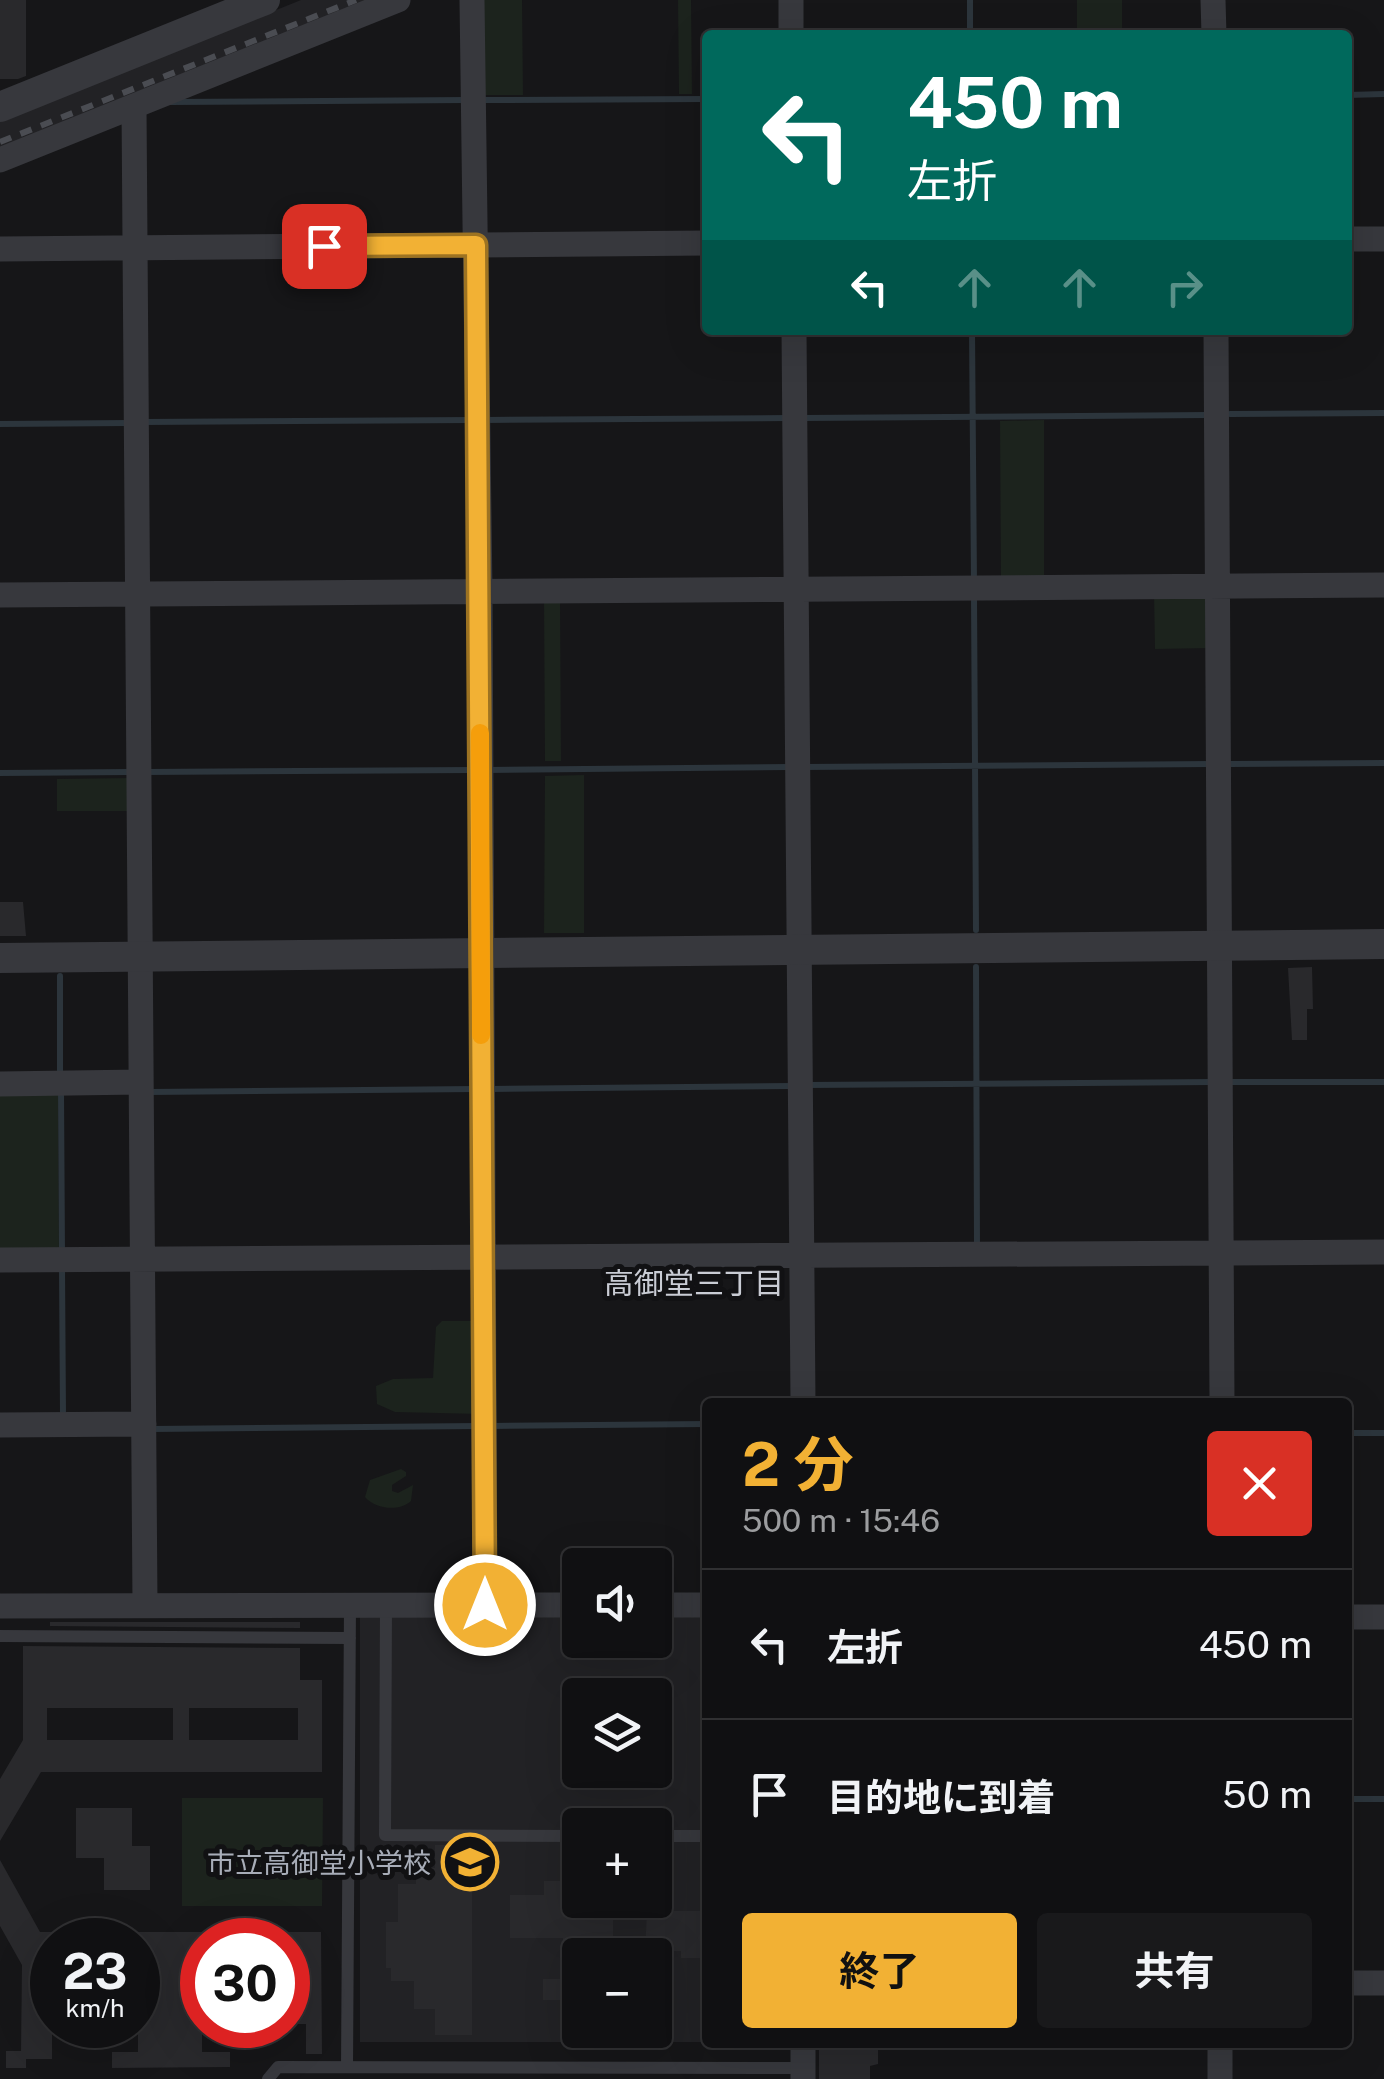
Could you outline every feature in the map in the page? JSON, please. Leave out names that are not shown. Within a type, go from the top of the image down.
[{"type":"street","points":[[0,107],[266,0]]},
{"type":"street","points":[[0,160],[398,0]]},
{"type":"street","points":[[472,0],[480,591],[485,1605]]},
{"type":"street","points":[[791,0],[791,30]]},
{"type":"street","points":[[1213,0],[1214,30]]},
{"type":"street","points":[[134,107],[145,1606]]},
{"type":"street","points":[[1352,238],[1384,238]]},
{"type":"street","points":[[0,248],[702,243]]},
{"type":"street","points":[[794,335],[802,1398]]},
{"type":"street","points":[[1216,335],[1222,1398]]},
{"type":"street","points":[[0,595],[1384,585]]},
{"type":"street","points":[[0,958],[1384,944]]},
{"type":"street","points":[[0,1084],[141,1082]]},
{"type":"street","points":[[0,1260],[1384,1252]]},
{"type":"street","points":[[0,1425],[144,1424]]},
{"type":"street","points":[[672,1605],[702,1604]]},
{"type":"street","points":[[0,1606],[562,1605]]},
{"type":"street","points":[[1352,1616],[1384,1617]]},
{"type":"street","points":[[1352,1982],[1384,1983]]},
{"type":"street","points":[[1220,2048],[1220,2079]]},
{"type":"lane","points":[[346,2067],[350,1605]]},
{"type":"lane","points":[[386,1605],[386,1836],[562,1836]]},
{"type":"lane","points":[[0,1636],[350,1638]]},
{"type":"lane","points":[[672,1836],[702,1836]]},
{"type":"lane","points":[[268,2079],[278,2067],[803,2063]]},
{"type":"shaded area","points":[[301,0],[385,0],[0,154],[0,121]]},
{"type":"shaded area","points":[[480,0],[522,0],[523,95],[481,95]]},
{"type":"shaded area","points":[[678,0],[691,0],[692,94],[679,94]]},
{"type":"shaded area","points":[[1077,0],[1122,0],[1122,30],[1077,30]]},
{"type":"shaded area","points":[[1044,420],[1044,582],[1001,582],[1000,421]]},
{"type":"shaded area","points":[[1154,592],[1203,592],[1211,600],[1211,648],[1155,649]]},
{"type":"shaded area","points":[[544,597],[560,597],[561,761],[545,761]]},
{"type":"shaded area","points":[[584,775],[584,933],[544,933],[545,776]]},
{"type":"shaded area","points":[[133,778],[133,811],[57,811],[57,779]]},
{"type":"shaded area","points":[[0,1095],[58,1095],[59,1256],[0,1256]]},
{"type":"shaded area","points":[[442,1321],[480,1321],[481,1414],[395,1412],[377,1404],[376,1386],[393,1379],[433,1378],[436,1327]]},
{"type":"shaded area","points":[[401,1469],[406,1476],[392,1485],[392,1491],[398,1493],[413,1485],[411,1501],[387,1508],[365,1497],[370,1480]]},
{"type":"shaded area","name":"市立高御堂小学校","points":[[360,1612],[562,1612],[562,1658],[672,1658],[672,1612],[702,1612],[702,2042],[672,2042],[672,1938],[562,1938],[562,2042],[360,2042]]},
{"type":"shaded area","points":[[182,1798],[323,1798],[322,1906],[182,1906]]},
{"type":"building","points":[[0,0],[26,0],[26,76],[18,79],[0,79]]},
{"type":"building","points":[[0,902],[23,902],[26,936],[0,936]]},
{"type":"building","points":[[1312,967],[1313,1009],[1307,1009],[1307,1040],[1292,1040],[1288,968]]},
{"type":"building","points":[[50,1622],[300,1622],[300,1628],[50,1626]]},
{"type":"building","points":[[23,1646],[300,1648],[300,1680],[322,1680],[322,1772],[41,1772],[0,1841],[0,1779],[23,1740]],"holes":[[[47,1708],[173,1708],[173,1740],[47,1740]],[[189,1708],[298,1708],[298,1740],[189,1740]]]},
{"type":"building","points":[[76,1808],[132,1808],[132,1846],[150,1846],[150,1890],[104,1890],[104,1858],[76,1858]]},
{"type":"building","points":[[435,1845],[472,1845],[472,2035],[435,2035],[435,2009],[414,2009],[414,1981],[391,1981],[391,1968],[386,1968],[386,1922],[398,1922],[398,1884],[416,1884],[416,1868],[435,1868]]},
{"type":"building","points":[[0,1860],[32,1918],[30,2048],[52,2048],[52,2059],[26,2059],[26,2068],[6,2068],[6,2051],[21,2051],[22,1965],[0,1926]]},
{"type":"building","points":[[544,1881],[562,1881],[562,1918],[613,1918],[613,1937],[510,1938],[510,1895],[544,1895]]},
{"type":"building","points":[[672,1911],[702,1911],[702,1958],[681,1958],[681,1951],[672,1951],[672,1938],[646,1938],[647,1918],[672,1918]]},
{"type":"building","points":[[160,1932],[180,1932],[180,2048],[230,2052],[230,2067],[112,2068],[112,2052],[138,2052],[138,2048],[160,2048]]},
{"type":"building","points":[[310,1932],[321,1932],[322,2054],[306,2054],[306,2048],[310,2048]]},
{"type":"building","points":[[543,1979],[562,1979],[562,2000],[543,2000]]},
{"type":"building","points":[[819,2048],[878,2048],[878,2064],[870,2066],[870,2079],[819,2079]]},
{"type":"waterway","points":[[970,0],[970,30]]},
{"type":"waterway","points":[[1352,95],[1384,94]]},
{"type":"waterway","points":[[482,100],[702,99]]},
{"type":"waterway","points":[[170,102],[467,100]]},
{"type":"waterway","points":[[972,335],[974,583]]},
{"type":"waterway","points":[[1230,414],[1384,413]]},
{"type":"waterway","points":[[803,418],[1208,415]]},
{"type":"waterway","points":[[486,420],[788,418]]},
{"type":"waterway","points":[[144,422],[473,420]]},
{"type":"waterway","points":[[0,424],[129,423]]},
{"type":"waterway","points":[[974,596],[976,930]]},
{"type":"waterway","points":[[1229,764],[1384,763]]},
{"type":"waterway","points":[[803,767],[1211,764]]},
{"type":"waterway","points":[[487,770],[789,767]]},
{"type":"waterway","points":[[146,772],[473,770]]},
{"type":"waterway","points":[[0,773],[132,772]]},
{"type":"waterway","points":[[976,967],[977,1247]]},
{"type":"waterway","points":[[60,976],[60,1075]]},
{"type":"waterway","points":[[807,1085],[1213,1082]]},
{"type":"waterway","points":[[1230,1082],[1384,1082]]},
{"type":"waterway","points":[[490,1089],[792,1086]]},
{"type":"waterway","points":[[149,1092],[476,1089]]},
{"type":"waterway","points":[[61,1091],[62,1254]]},
{"type":"waterway","points":[[62,1268],[63,1415]]},
{"type":"waterway","points":[[491,1426],[702,1424]]},
{"type":"waterway","points":[[152,1429],[479,1426]]},
{"type":"waterway","points":[[1352,1433],[1384,1433]]},
{"type":"waterway","points":[[1352,1799],[1384,1799]]},
{"type":"railway","points":[[0,142],[356,0]]},
{"type":"slow traffic","points":[[480,733],[481,1035]]},
{"type":"place","name":"市立高御堂小学校","points":[[470,1862]]},
{"type":"district","name":"高御堂三丁目","points":[[694,1283]]},
{"type":"route","points":[[324,246],[476,245],[485,1605]]}]
